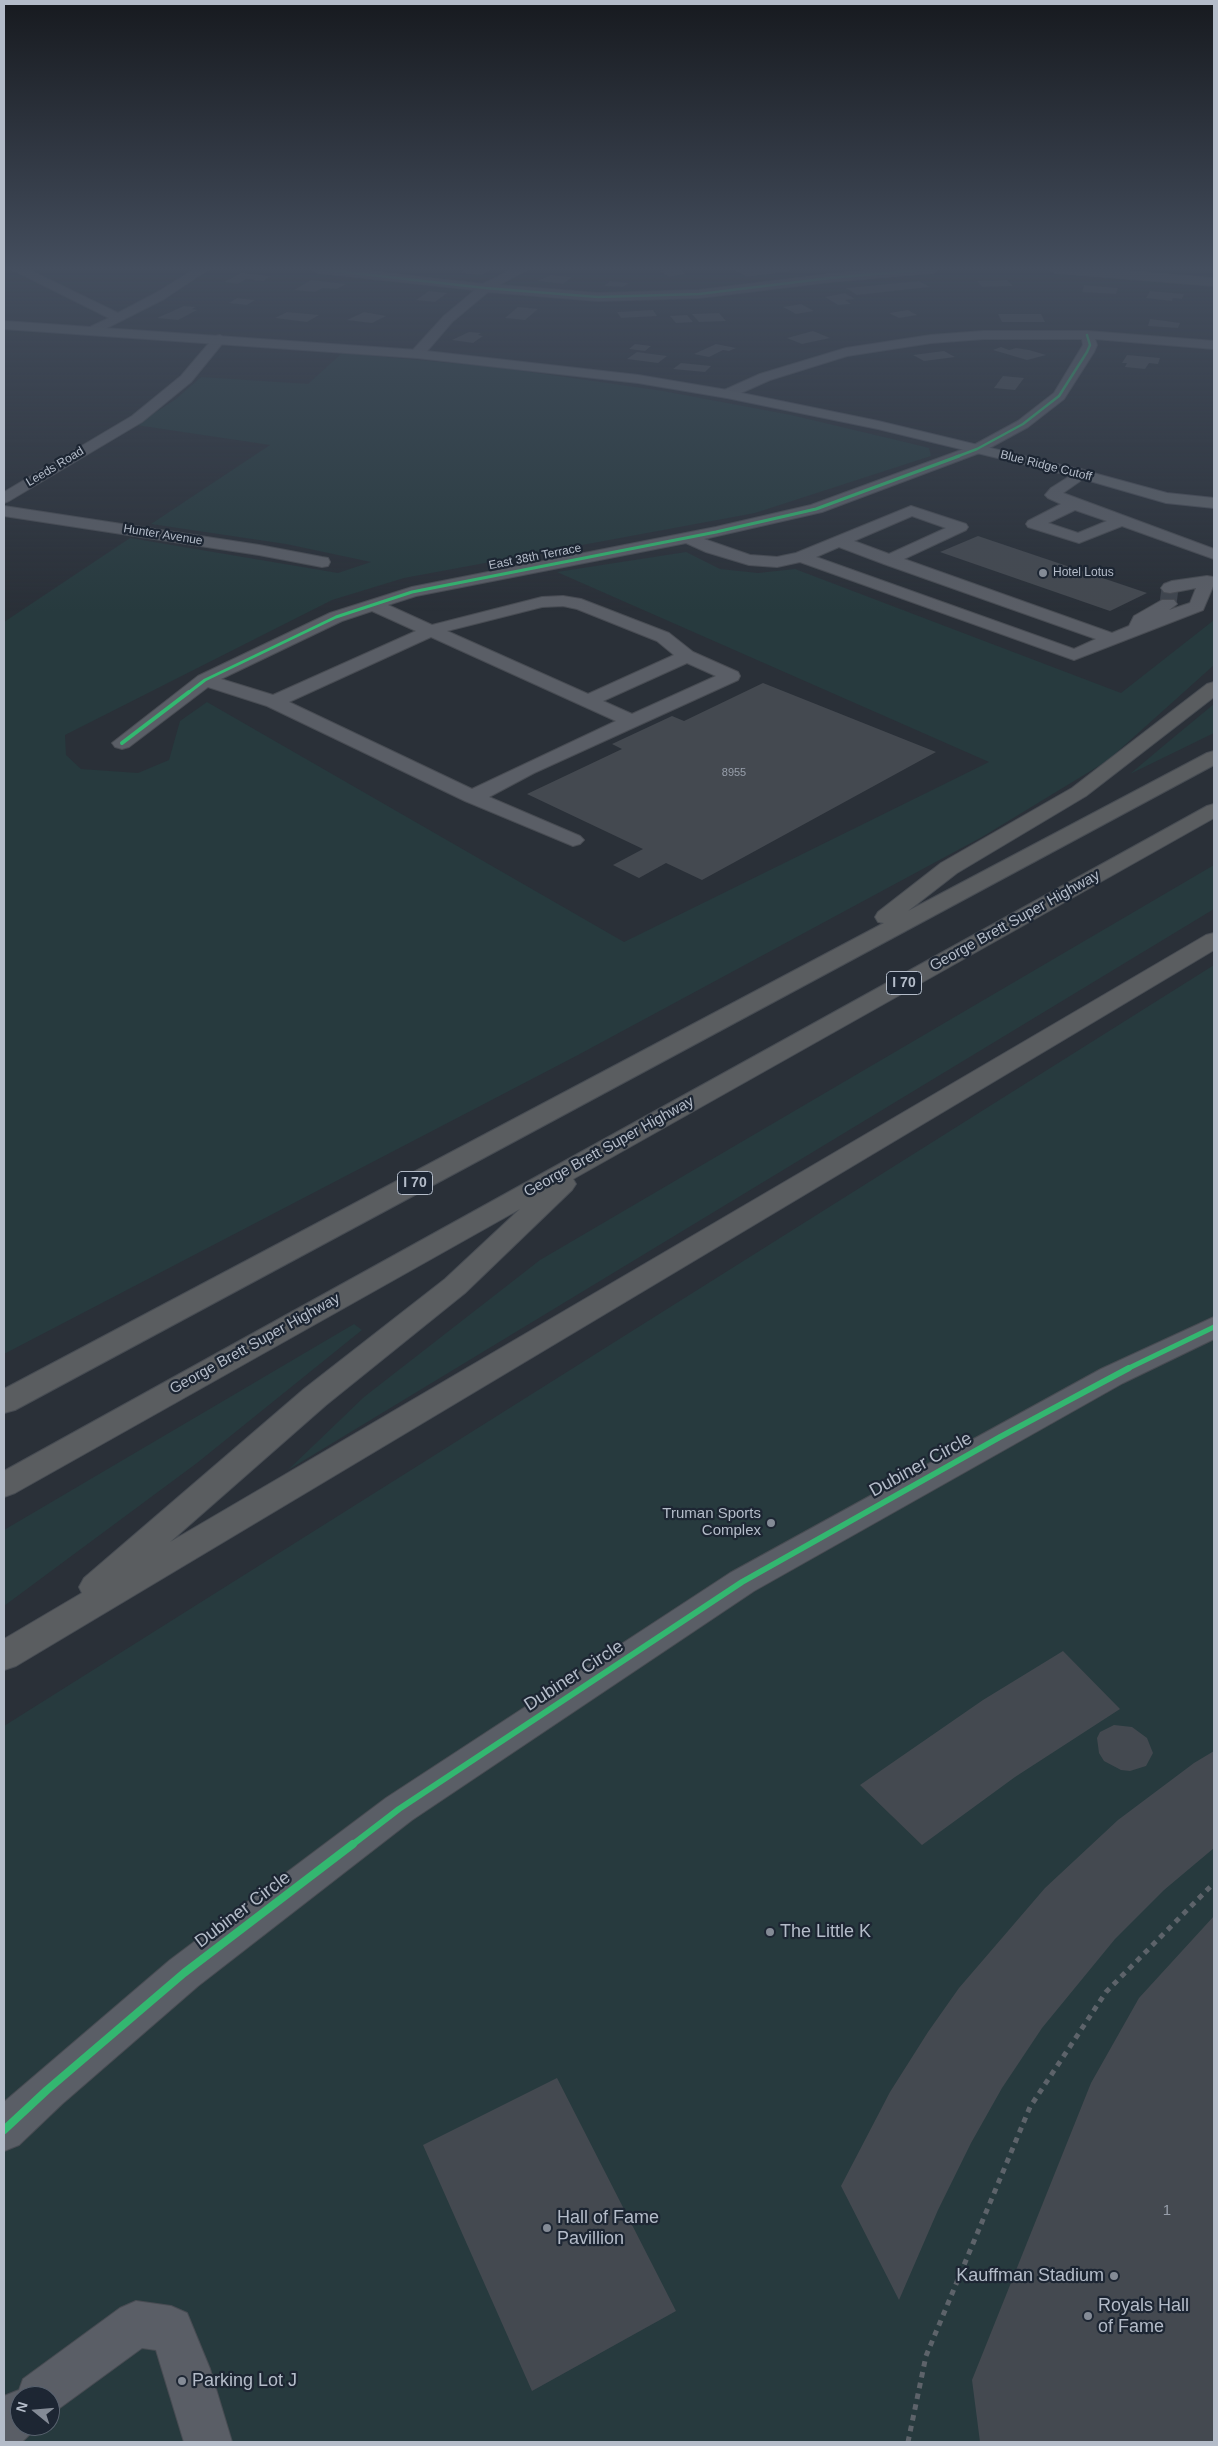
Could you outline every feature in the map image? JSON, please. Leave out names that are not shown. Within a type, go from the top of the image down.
[{"type":"highway","points":[[825,964],[949,868],[1079,792],[1214,688]]},
{"type":"highway","name":"I 70","points":[[4,1402],[1214,757]]},
{"type":"highway","name":"George Brett Super Highway","points":[[4,1485],[1214,810]]},
{"type":"highway","points":[[4,1656],[1214,940]]},
{"type":"highway","points":[[42,1633],[315,1397],[455,1286],[593,1156]]},
{"type":"main road","name":"Blue Ridge Cutoff","points":[[657,383],[727,394],[977,449],[1081,474],[1166,498],[1214,503]]},
{"type":"main road","name":"Blue Ridge Cutoff","points":[[1166,498],[1193,513],[1214,518]]},
{"type":"street","name":"Leeds Road","points":[[4,498],[137,419],[181,383]]},
{"type":"street","points":[[727,394],[751,383]]},
{"type":"street","name":"East 38th Terrace","points":[[122,744],[205,680],[336,616],[412,592],[816,510],[977,449],[1023,424],[1059,396],[1067,383]]},
{"type":"street","points":[[1081,474],[1053,495],[1214,554]]},
{"type":"street","points":[[1074,504],[1034,524],[1079,538],[1121,521]]},
{"type":"street","points":[[687,537],[712,549],[749,560],[778,562],[801,557],[911,510],[960,526],[890,560]]},
{"type":"street","name":"Hunter Avenue","points":[[4,511],[259,550],[322,562]]},
{"type":"street","points":[[839,541],[1113,639]]},
{"type":"street","points":[[801,557],[1074,655],[1197,606],[1210,579]]},
{"type":"street","points":[[1136,629],[1140,620],[1169,596],[1178,584],[1210,579]]},
{"type":"street","points":[[274,702],[430,631],[469,618],[542,602],[563,601],[581,604],[663,637],[687,656],[731,676],[472,797]]},
{"type":"street","points":[[373,604],[632,721]]},
{"type":"street","points":[[588,701],[687,656]]},
{"type":"street","points":[[205,680],[274,702],[472,797],[573,840]]},
{"type":"street","name":"Dubiner Circle","points":[[4,2130],[47,2090],[184,1973],[399,1809],[742,1582],[1112,1376],[1214,1327]]},
{"type":"street","points":[[53,2386],[136,2324],[171,2329],[187,2369],[208,2442]]},
{"type":"path","points":[[908,2442],[926,2356],[1030,2107],[1106,1992],[1214,1883]]},
{"type":"green space","points":[[194,383],[608,383],[663,391],[791,415],[929,448],[931,456],[755,513],[404,578],[332,600],[65,735],[66,755],[81,769],[138,773],[169,760],[180,721],[207,702],[624,942],[989,762],[557,572],[686,552],[720,569],[758,573],[795,569],[1121,693],[1214,620],[1214,665],[1107,761],[982,837],[578,1055],[4,1354],[4,622],[130,538],[338,573],[371,562],[286,544],[151,524],[270,445],[136,425],[176,399]]},
{"type":"green space","points":[[1214,704],[1214,733],[1130,774],[1168,742]]},
{"type":"green space","points":[[1214,865],[1214,909],[288,1470],[364,1397],[540,1260]]},
{"type":"green space","name":"Truman Sports Complex","points":[[1214,965],[1214,2442],[4,2442],[4,1726]]},
{"type":"green space","points":[[354,1324],[362,1330],[197,1463],[4,1606],[4,1530]]},
{"type":"building","points":[[998,383],[1020,383],[1015,390],[994,388]]},
{"type":"building","name":"Hotel Lotus","points":[[978,536],[1147,593],[1110,611],[940,552]]},
{"type":"building","points":[[763,683],[936,752],[702,880],[666,863],[639,878],[613,865],[643,849],[527,794],[622,749],[612,744],[672,716],[684,721]]},
{"type":"building","points":[[1063,1651],[1120,1709],[1015,1777],[922,1845],[860,1785],[983,1700]]},
{"type":"building","points":[[1114,1725],[1132,1727],[1147,1738],[1153,1753],[1146,1766],[1130,1771],[1121,1770],[1104,1761],[1099,1753],[1097,1738],[1100,1732]]},
{"type":"building","points":[[1214,1751],[1214,1848],[1164,1890],[1115,1939],[1042,2028],[1002,2088],[971,2143],[938,2210],[899,2300],[841,2186],[890,2092],[928,2032],[959,1988],[1045,1888],[1118,1820],[1194,1763]]},
{"type":"building","name":"Kauffman Stadium","points":[[1214,1916],[1214,2442],[980,2442],[972,2380],[1091,2083],[1139,1998]]},
{"type":"building","name":"Hall of Fame Pavillion","points":[[557,2078],[676,2311],[532,2391],[423,2145]]},
{"type":"tunnel","points":[[1168,604],[1170,588]]},
{"type":"cycle path","points":[[122,743],[205,680],[336,617],[412,592],[716,532],[816,509],[977,449],[1023,424],[1059,396],[1067,383]]},
{"type":"cycle path","points":[[4,2130],[47,2090],[184,1973],[399,1809],[742,1582],[1112,1376],[1214,1327]]},
{"type":"place","name":"Hotel Lotus","points":[[1043,573]]},
{"type":"place","name":"Truman Sports Complex","points":[[771,1523]]},
{"type":"place","name":"The Little K","points":[[770,1932]]},
{"type":"place","name":"Hall of Fame Pavillion","points":[[547,2228]]},
{"type":"place","name":"Kauffman Stadium","points":[[1114,2276]]},
{"type":"place","name":"Royals Hall of Fame","points":[[1088,2316]]},
{"type":"place","name":"Parking Lot J","points":[[182,2381]]}]
